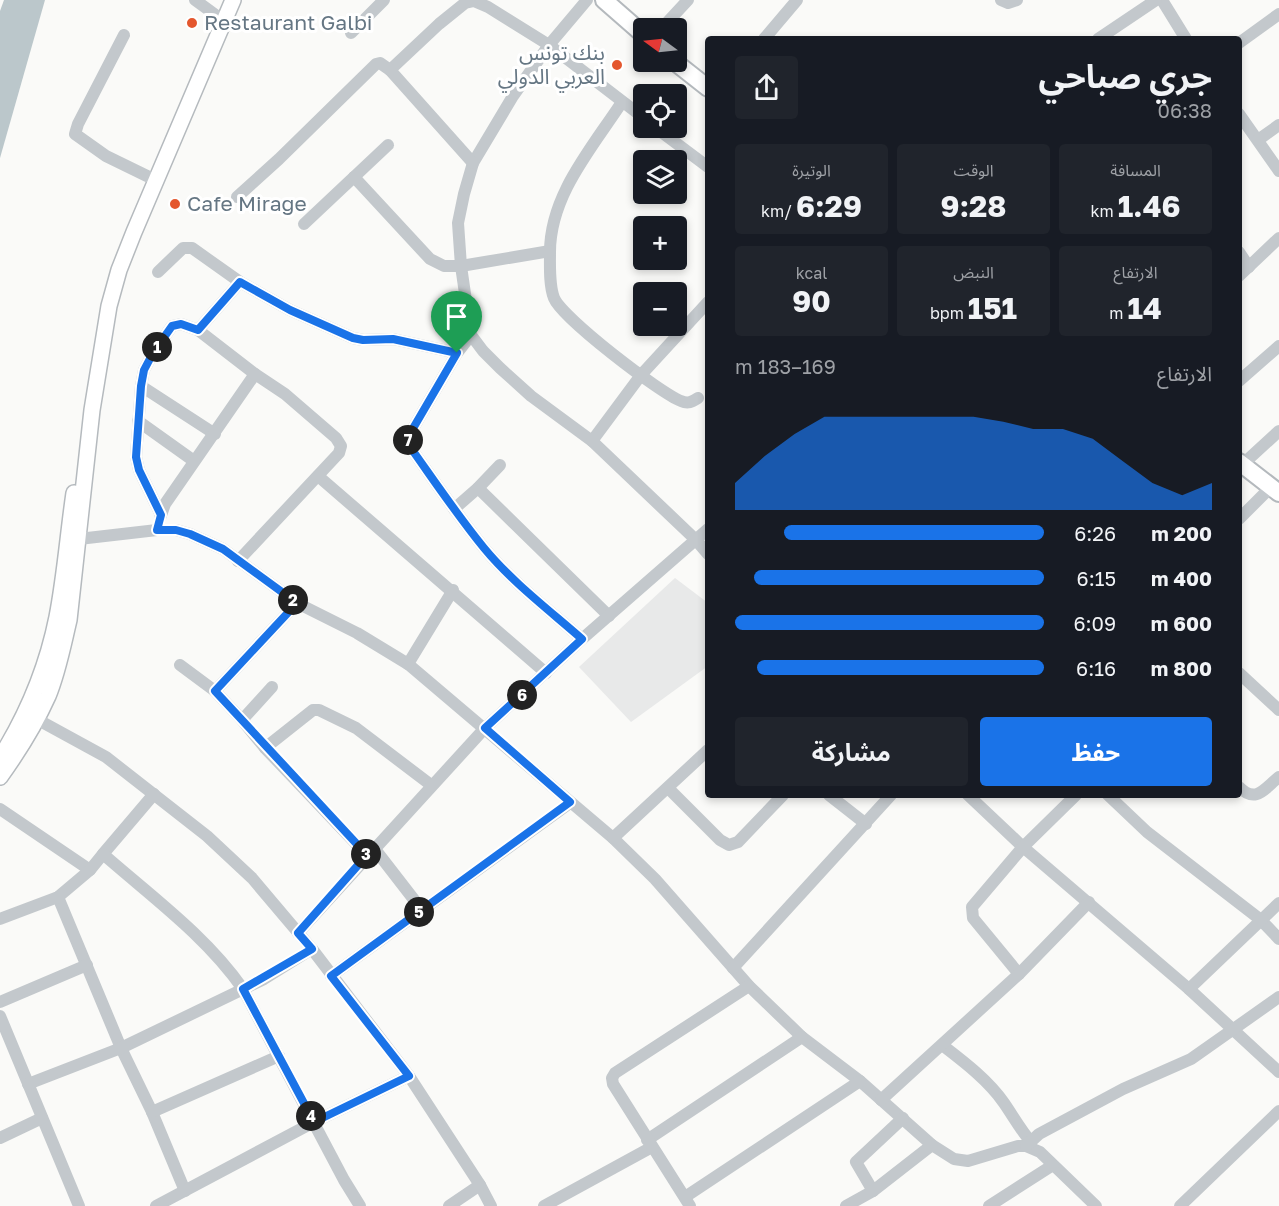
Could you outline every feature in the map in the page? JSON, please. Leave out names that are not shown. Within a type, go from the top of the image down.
[{"type":"highway","points":[[604,0],[633,25]]},
{"type":"highway","points":[[687,71],[705,86]]},
{"type":"highway","points":[[1242,464],[1275,490]]},
{"type":"main road","points":[[73,540],[91,367],[102,303],[116,258],[147,176],[224,0]]},
{"type":"main road","points":[[0,777],[23,743],[57,617],[73,540],[109,306],[119,270],[162,163],[233,0]]},
{"type":"main road","points":[[0,758],[30,716]]},
{"type":"street","points":[[195,0],[217,16]]},
{"type":"street","points":[[351,33],[384,0]]},
{"type":"street","points":[[587,0],[549,45],[513,96],[473,163],[458,223],[461,266],[471,335],[483,351],[531,396],[592,441],[705,550]]},
{"type":"street","points":[[671,18],[688,0]]},
{"type":"street","points":[[767,36],[797,0]]},
{"type":"street","points":[[1001,0],[1008,3],[1017,0]]},
{"type":"street","points":[[1102,36],[1155,0]]},
{"type":"street","points":[[1162,0],[1184,36]]},
{"type":"street","points":[[390,70],[465,3],[474,1],[488,7],[549,45],[633,110]]},
{"type":"street","points":[[1242,41],[1279,14]]},
{"type":"street","points":[[124,34],[75,134],[106,156],[147,176]]},
{"type":"street","points":[[237,197],[376,64],[383,64],[390,70],[473,163]]},
{"type":"street","points":[[622,102],[557,205],[552,224],[550,251],[554,297],[562,310],[577,325],[641,375],[684,403],[698,398]]},
{"type":"street","points":[[1242,118],[1279,171]]},
{"type":"street","points":[[1258,140],[1279,125]]},
{"type":"street","points":[[669,138],[705,165]]},
{"type":"street","points":[[304,225],[388,145]]},
{"type":"street","points":[[354,177],[430,259],[444,266],[461,266],[550,251]]},
{"type":"street","points":[[1242,273],[1279,238]]},
{"type":"street","points":[[159,272],[183,248],[188,247],[240,282],[297,314],[353,338],[393,339],[457,353]]},
{"type":"street","points":[[1242,256],[1249,267]]},
{"type":"street","points":[[198,330],[240,282]]},
{"type":"street","points":[[592,441],[641,375],[705,310]]},
{"type":"street","points":[[161,515],[139,470],[136,457],[141,386],[144,370],[153,353],[172,326],[181,324],[198,330],[285,394],[336,438],[341,446],[339,453],[238,561]]},
{"type":"street","points":[[471,335],[457,353],[408,441],[454,509],[500,565],[582,639]]},
{"type":"street","points":[[1242,378],[1279,346]]},
{"type":"street","points":[[157,530],[165,504],[255,374]]},
{"type":"street","points":[[141,386],[214,434]]},
{"type":"street","points":[[138,421],[194,461]]},
{"type":"street","points":[[1242,462],[1279,431]]},
{"type":"street","points":[[454,509],[500,465]]},
{"type":"street","points":[[318,476],[453,590],[546,673]]},
{"type":"street","points":[[478,488],[609,616]]},
{"type":"street","points":[[1242,517],[1275,490]]},
{"type":"street","points":[[73,540],[157,530],[176,530],[190,534],[223,549],[297,603],[357,633],[408,664],[613,838],[655,879],[749,986],[802,1037],[860,1081],[932,1145],[954,1159],[968,1161],[1028,1144],[1039,1134],[1123,1089],[1191,1059],[1279,997]]},
{"type":"street","points":[[298,933],[485,728],[582,639],[705,532]]},
{"type":"street","points":[[408,664],[453,590]]},
{"type":"street","points":[[215,691],[297,603]]},
{"type":"street","points":[[180,665],[215,691],[265,748],[370,852],[422,910]]},
{"type":"street","points":[[1242,676],[1279,710]]},
{"type":"street","points":[[242,720],[272,687]]},
{"type":"street","points":[[265,748],[314,710],[319,710],[356,728],[431,785]]},
{"type":"street","points":[[30,716],[106,757],[207,836],[252,878],[312,949],[409,1076],[480,1185],[491,1206]]},
{"type":"street","points":[[613,838],[705,753]]},
{"type":"street","points":[[1242,790],[1249,796],[1253,796],[1279,777]]},
{"type":"street","points":[[668,788],[720,840],[729,845],[738,842],[780,798]]},
{"type":"street","points":[[0,919],[58,897],[90,870],[154,794]]},
{"type":"street","points":[[833,798],[866,824]]},
{"type":"street","points":[[733,968],[888,798]]},
{"type":"street","points":[[971,798],[1023,847],[1234,1029],[1279,1072]]},
{"type":"street","points":[[1019,974],[973,918],[972,909],[976,901],[1023,847],[1073,798]]},
{"type":"street","points":[[1111,798],[1147,832],[1261,920],[1279,939]]},
{"type":"street","points":[[331,976],[570,802]]},
{"type":"street","points":[[0,809],[90,870]]},
{"type":"street","points":[[103,854],[217,954],[243,989],[360,1206]]},
{"type":"street","points":[[58,897],[121,1048],[152,1112],[185,1191]]},
{"type":"street","points":[[881,1100],[1019,974],[1089,902]]},
{"type":"street","points":[[1189,989],[1279,903]]},
{"type":"street","points":[[28,1084],[121,1048],[243,989],[312,949]]},
{"type":"street","points":[[0,1002],[87,965]]},
{"type":"street","points":[[749,986],[613,1075],[613,1084],[687,1201],[860,1081]]},
{"type":"street","points":[[0,1016],[79,1206]]},
{"type":"street","points":[[544,1206],[650,1143],[802,1037]]},
{"type":"street","points":[[942,1045],[974,1070],[1004,1102],[1028,1144],[1040,1152],[1096,1206]]},
{"type":"street","points":[[152,1112],[279,1056]]},
{"type":"street","points":[[156,1206],[314,1122],[409,1076]]},
{"type":"street","points":[[1180,1206],[1279,1112]]},
{"type":"street","points":[[0,1138],[42,1118]]},
{"type":"street","points":[[873,1191],[856,1162],[903,1118]]},
{"type":"street","points":[[846,1206],[873,1191],[932,1145]]},
{"type":"street","points":[[989,1206],[1053,1165]]},
{"type":"street","points":[[449,1206],[480,1185]]},
{"type":"shaded area","points":[[4,0],[45,0],[0,158],[0,11]]},
{"type":"shaded area","points":[[675,578],[705,601],[705,668],[631,722],[579,667]]},
{"type":"place","name":"Restaurant Galbi","points":[[192,23]]},
{"type":"place","name":"بنك تونس العربي الدولي","points":[[617,65]]},
{"type":"place","name":"Cafe Mirage","points":[[175,204]]},
{"type":"route","points":[[240,282],[290,310],[353,338],[393,339],[457,353],[408,437],[408,444],[442,494],[484,548],[582,639],[485,728],[570,802],[331,976],[409,1076],[314,1122],[243,989],[264,979],[312,949],[298,933],[367,855],[265,748],[215,691],[297,603],[223,549],[204,539],[176,530],[157,530],[161,515],[139,470],[136,457],[141,386],[144,370],[172,326],[181,324],[198,330],[240,282]]}]
